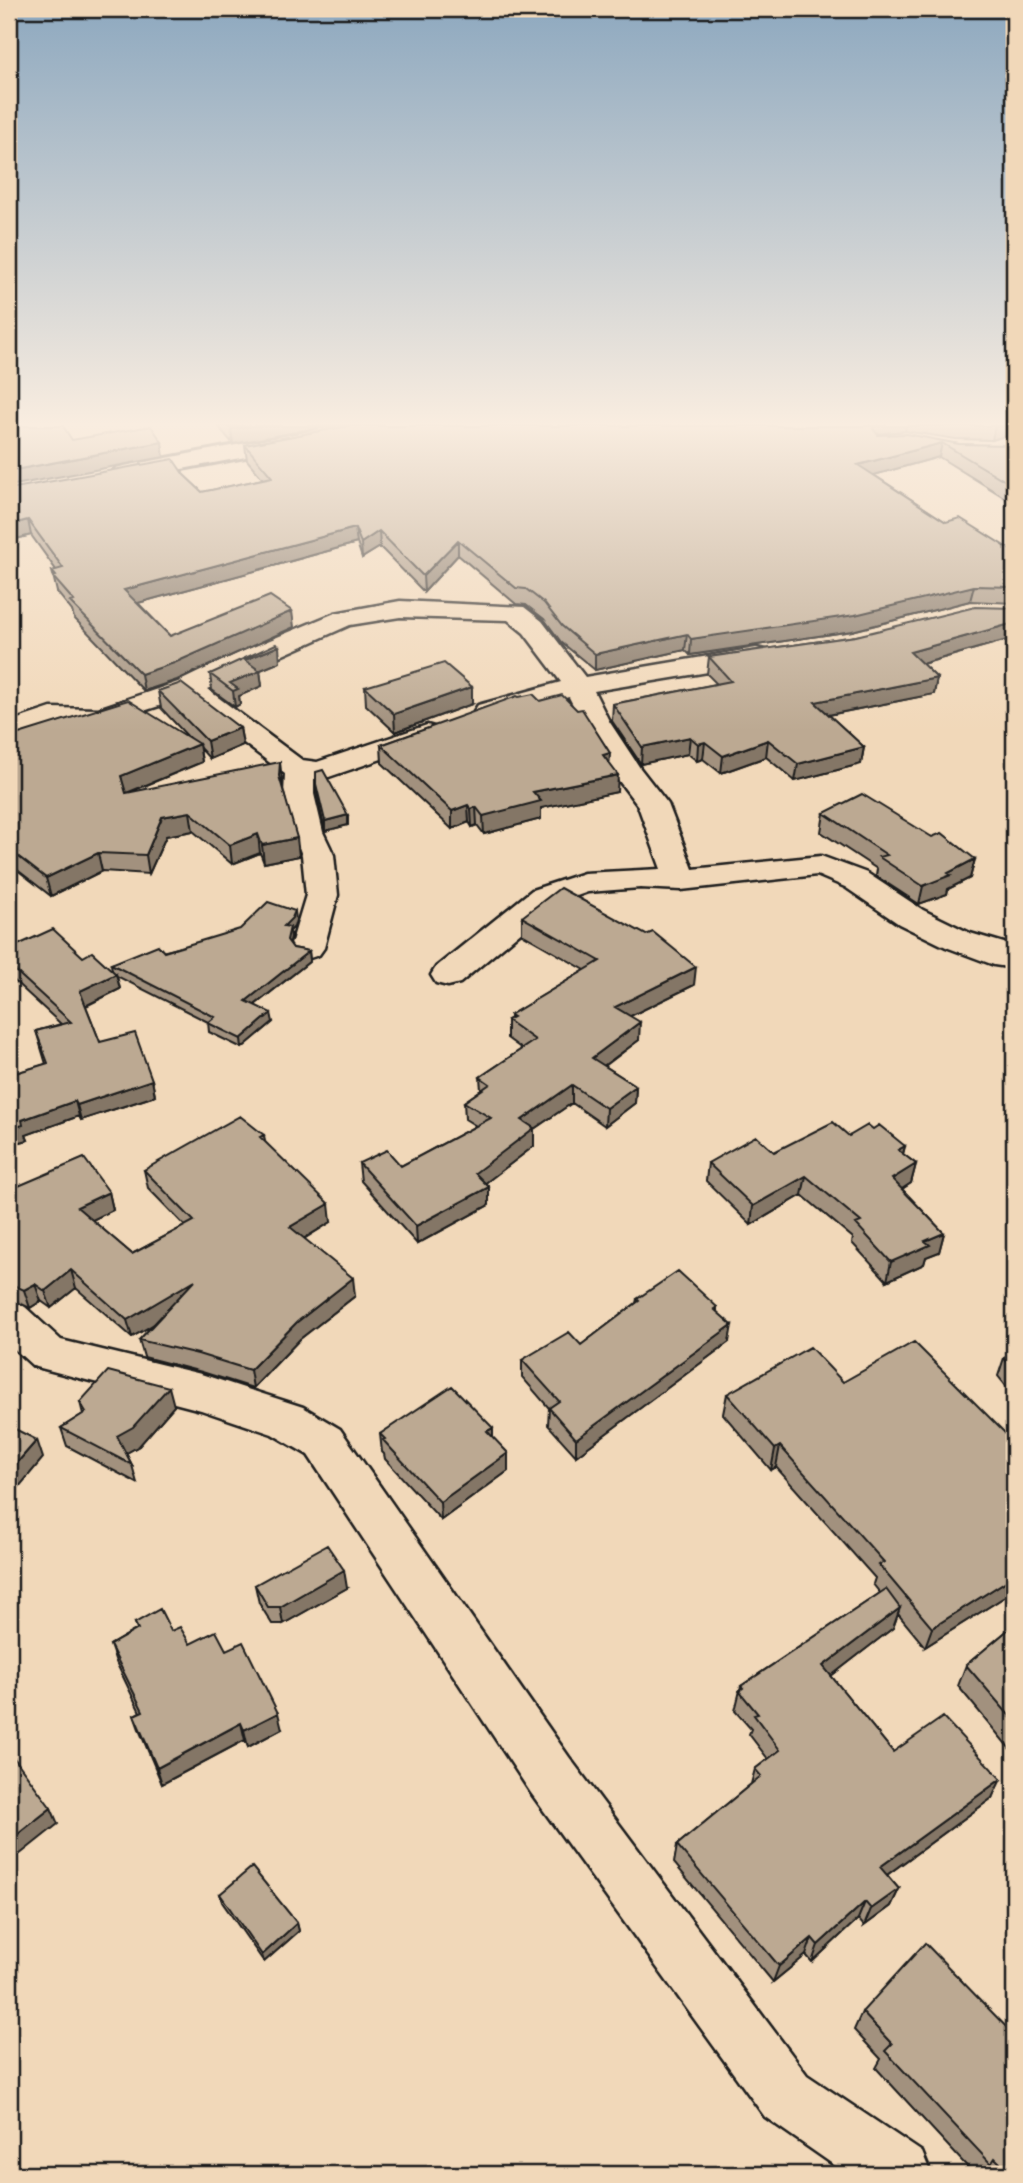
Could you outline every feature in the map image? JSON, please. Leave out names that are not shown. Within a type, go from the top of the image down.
[{"type":"street","points":[[9,732],[51,716],[100,717],[188,688],[243,660],[344,618],[400,609],[515,612],[533,627],[578,686],[595,721],[628,773],[653,804],[681,880]]},
{"type":"street","points":[[188,688],[293,767],[319,771],[357,760],[504,705],[578,686],[685,666],[776,653]]},
{"type":"street","points":[[300,768],[299,794],[308,832],[318,855],[322,895],[307,948]]},
{"type":"street","points":[[447,975],[543,897],[584,883],[640,878],[681,880],[821,865],[856,880],[911,917],[958,940],[1006,957],[1014,957]]},
{"type":"street","points":[[9,1318],[48,1354],[201,1392],[287,1420],[324,1442],[550,1775],[786,2096],[900,2174]]},
{"type":"building","points":[[34,528],[976,528],[1014,552],[1014,587],[974,586],[855,615],[691,639],[687,634],[595,654],[562,626],[544,603],[526,589],[516,588],[458,540],[423,576],[379,531],[361,543],[355,528],[124,590],[170,636],[270,596],[292,611],[174,663],[141,674],[70,602],[74,601],[53,577],[56,576],[52,571],[63,568]]},
{"type":"building","points":[[975,607],[1014,608],[1014,623],[910,652],[937,678],[815,702],[864,747],[798,764],[768,740],[723,756],[705,742],[698,744],[690,737],[642,747],[613,704],[731,681],[709,657],[856,636]]},
{"type":"building","points":[[276,644],[279,646],[245,660],[260,671],[230,683],[238,689],[233,691],[210,674]]},
{"type":"building","points":[[444,663],[472,687],[394,714],[365,687]]},
{"type":"building","points":[[181,683],[240,728],[207,741],[158,691]]},
{"type":"building","points":[[533,694],[540,701],[562,695],[577,710],[582,709],[610,753],[603,755],[618,775],[533,792],[541,801],[483,816],[476,807],[471,809],[468,805],[452,811],[381,745],[517,696]]},
{"type":"building","points":[[128,700],[199,744],[121,776],[126,793],[280,762],[279,776],[297,838],[262,845],[258,834],[230,845],[190,812],[162,817],[146,855],[98,853],[46,878],[9,852],[9,737]]},
{"type":"building","points":[[323,770],[348,815],[325,821],[316,784],[316,772]]},
{"type":"building","points":[[862,794],[932,837],[942,833],[975,859],[948,873],[951,875],[923,886],[879,857],[887,855],[824,813]]},
{"type":"building","points":[[560,888],[646,935],[653,932],[696,967],[615,1007],[640,1022],[592,1058],[636,1086],[606,1108],[572,1085],[522,1120],[534,1128],[475,1173],[489,1187],[416,1226],[359,1163],[387,1150],[401,1166],[491,1118],[464,1102],[490,1084],[480,1077],[535,1040],[507,1020],[513,1017],[510,1015],[600,961],[522,917]]},
{"type":"building","points":[[268,902],[295,911],[284,926],[290,927],[287,940],[293,948],[309,951],[246,1001],[271,1013],[241,1039],[208,1023],[215,1017],[111,964],[158,945],[164,952],[240,929]]},
{"type":"building","points":[[53,929],[83,957],[92,952],[116,974],[80,991],[100,1042],[135,1033],[152,1080],[77,1105],[75,1101],[22,1120],[23,1125],[9,1129],[9,1075],[48,1063],[36,1031],[71,1022],[9,965],[9,949]]},
{"type":"building","points":[[240,1116],[264,1135],[260,1137],[329,1204],[290,1227],[353,1278],[297,1322],[250,1370],[139,1340],[195,1280],[127,1320],[71,1270],[45,1291],[35,1284],[24,1290],[9,1283],[9,1190],[84,1158],[109,1192],[77,1207],[132,1254],[194,1221],[144,1170]]},
{"type":"building","points":[[833,1122],[849,1136],[868,1125],[873,1129],[879,1125],[905,1146],[898,1150],[916,1164],[892,1179],[944,1233],[925,1241],[930,1245],[891,1262],[856,1224],[861,1222],[806,1176],[753,1206],[708,1163],[756,1136],[774,1152]]},
{"type":"building","points":[[678,1271],[717,1307],[714,1309],[732,1325],[576,1439],[549,1408],[559,1401],[522,1360],[569,1332],[581,1345],[639,1301],[637,1299]]},
{"type":"building","points":[[914,1342],[1014,1442],[1014,1576],[932,1628],[879,1565],[884,1562],[780,1446],[775,1449],[727,1394],[810,1347],[843,1382]]},
{"type":"building","points":[[1014,1353],[1014,1371],[1004,1358]]},
{"type":"building","points":[[108,1371],[169,1387],[133,1427],[117,1436],[132,1465],[61,1428],[86,1412],[80,1402]]},
{"type":"building","points":[[452,1386],[493,1428],[487,1431],[508,1453],[440,1502],[380,1434]]},
{"type":"building","points":[[9,1426],[37,1440],[9,1472]]},
{"type":"building","points":[[327,1545],[344,1570],[280,1607],[268,1607],[255,1585]]},
{"type":"building","points":[[886,1589],[900,1608],[823,1666],[893,1752],[943,1717],[1001,1779],[880,1867],[899,1889],[871,1909],[865,1902],[818,1945],[812,1938],[779,1966],[677,1845],[761,1776],[755,1769],[780,1750],[754,1715],[758,1714],[739,1691],[743,1688],[741,1686]]},
{"type":"building","points":[[160,1609],[171,1631],[180,1627],[190,1644],[216,1631],[226,1650],[243,1642],[278,1713],[244,1730],[241,1723],[157,1768],[134,1715],[143,1711],[110,1645],[138,1629],[135,1623]]},
{"type":"building","points":[[1014,1625],[1014,1721],[966,1665]]},
{"type":"building","points":[[9,1751],[51,1808],[9,1841]]},
{"type":"building","points":[[252,1867],[297,1923],[262,1955],[220,1894]]},
{"type":"building","points":[[925,1943],[1014,2035],[1014,2174],[995,2158],[991,2164],[885,2051],[892,2044],[862,2012]]}]
